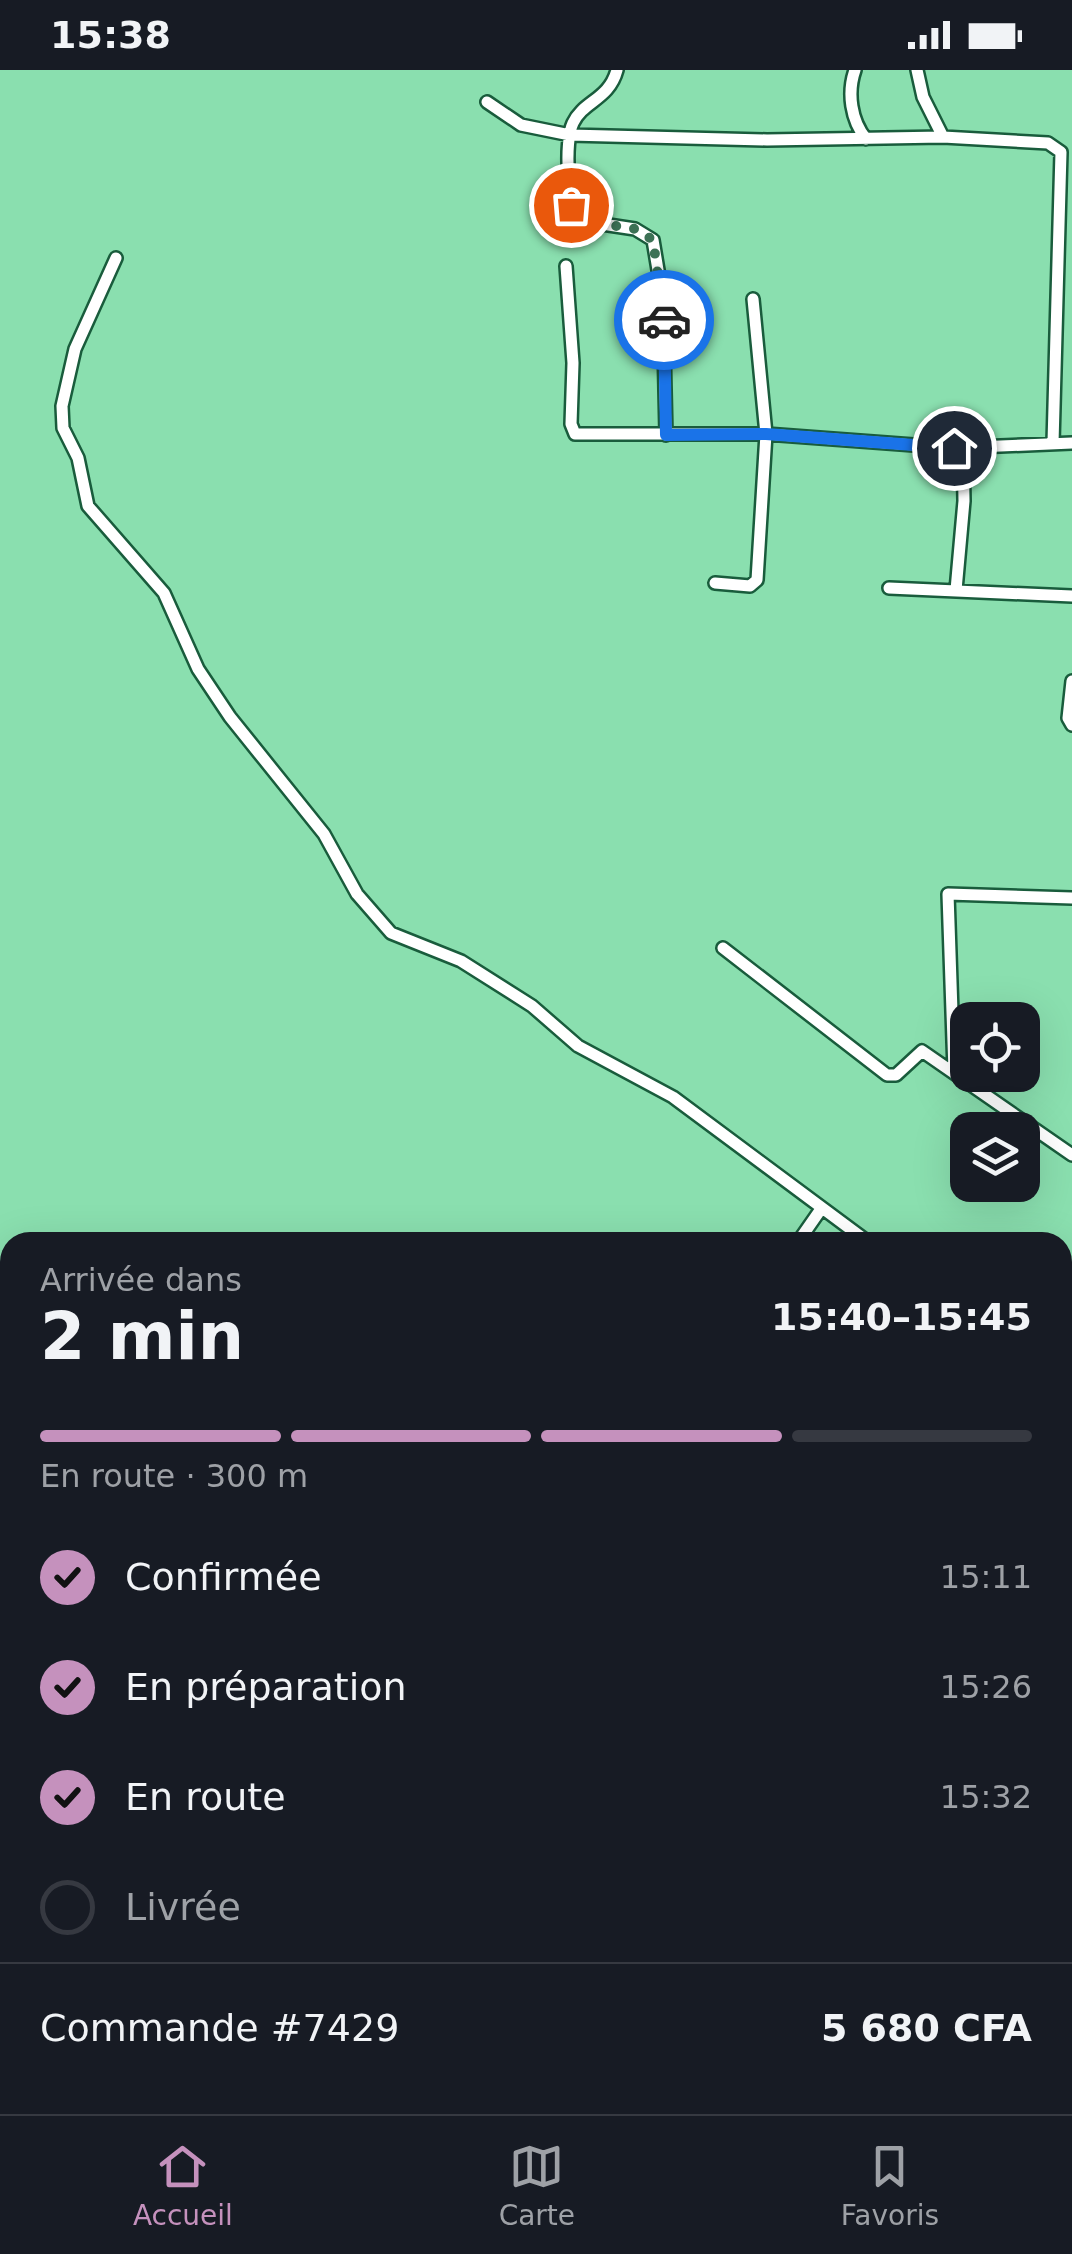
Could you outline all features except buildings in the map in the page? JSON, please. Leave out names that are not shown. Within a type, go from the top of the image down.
[{"type":"street","points":[[617,70],[602,99],[574,119],[570,135],[571,205],[578,217],[610,228],[636,229],[653,240],[663,300],[666,435]]},
{"type":"street","points":[[855,70],[850,85],[855,125],[866,139]]},
{"type":"street","points":[[918,70],[923,96],[942,136]]},
{"type":"street","points":[[487,102],[522,125],[570,135],[866,139],[942,136],[1034,140],[1061,152],[1067,168],[1066,278],[1053,443]]},
{"type":"street","points":[[116,258],[75,350],[62,406],[62,428],[78,458],[88,506],[164,593],[198,669],[230,718],[324,834],[357,894],[391,933],[462,961],[532,1006],[578,1046],[704,1118],[854,1232]]},
{"type":"street","points":[[566,266],[573,363],[570,424],[575,434],[766,434],[963,448],[1072,443]]},
{"type":"street","points":[[714,583],[750,586],[758,580],[766,434],[752,299]]},
{"type":"street","points":[[956,590],[964,501],[963,448]]},
{"type":"street","points":[[889,588],[1072,596]]},
{"type":"street","points":[[1072,681],[1068,718],[1072,725]]},
{"type":"street","points":[[952,1002],[948,894],[1072,898]]},
{"type":"street","points":[[723,948],[887,1075],[896,1075],[922,1051],[950,1068]]},
{"type":"street","points":[[984,1092],[1072,1155]]},
{"type":"street","points":[[805,1232],[822,1209]]},
{"type":"way so far","points":[[571,205],[582,221],[647,232],[653,240],[664,320]]},
{"type":"route","points":[[664,320],[666,435],[766,434],[954,448]]}]
